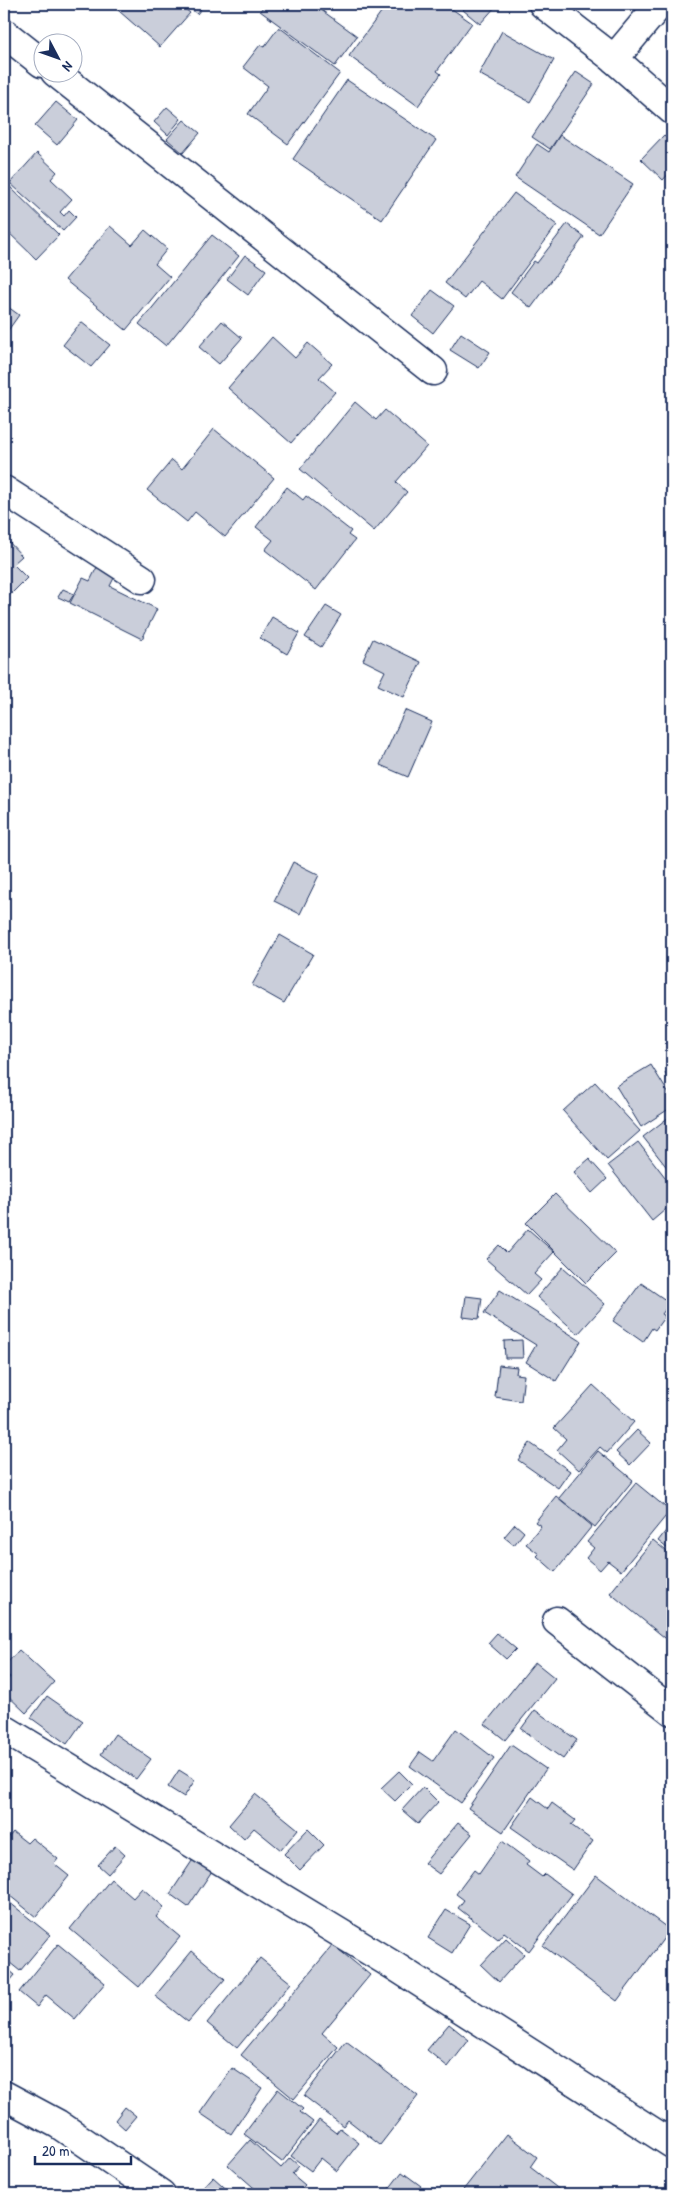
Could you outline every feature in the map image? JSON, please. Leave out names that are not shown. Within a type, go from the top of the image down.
[{"type":"street","points":[[543,4],[614,59],[672,110]]},
{"type":"street","points":[[614,59],[660,4]]},
{"type":"street","points":[[4,32],[32,55]]},
{"type":"street","points":[[67,82],[433,371]]},
{"type":"street","points":[[4,490],[142,579]]},
{"type":"street","points":[[558,1621],[672,1711]]},
{"type":"street","points":[[4,1729],[396,1967],[672,2144]]},
{"type":"street","points":[[4,2095],[58,2124],[161,2194]]},
{"type":"building","points":[[111,4],[179,4],[190,13],[160,47]]},
{"type":"building","points":[[185,4],[205,4],[197,14]]},
{"type":"building","points":[[265,4],[313,4],[357,36],[335,66],[260,11]]},
{"type":"building","points":[[387,4],[445,4],[472,23],[437,71],[441,74],[418,106],[349,56]]},
{"type":"building","points":[[467,4],[493,4],[496,6],[480,24],[463,10]]},
{"type":"building","points":[[279,27],[340,73],[288,144],[248,114],[268,86],[243,67],[260,45],[264,47]]},
{"type":"building","points":[[502,31],[554,60],[530,102],[479,74]]},
{"type":"building","points":[[576,72],[594,84],[550,149],[532,137]]},
{"type":"building","points":[[347,80],[436,140],[382,220],[293,159]]},
{"type":"building","points":[[56,102],[78,120],[57,145],[35,126]]},
{"type":"building","points":[[167,107],[181,119],[168,135],[154,122]]},
{"type":"building","points":[[184,120],[200,133],[183,153],[167,139]]},
{"type":"building","points":[[560,135],[633,184],[599,234],[515,177],[537,144],[549,152]]},
{"type":"building","points":[[664,135],[672,142],[672,170],[663,180],[641,159]]},
{"type":"building","points":[[37,153],[57,172],[51,179],[72,199],[60,212],[64,216],[69,210],[76,217],[63,231],[10,183]]},
{"type":"building","points":[[4,181],[59,235],[36,259],[4,228]]},
{"type":"building","points":[[514,193],[557,225],[502,299],[479,281],[465,299],[445,283]]},
{"type":"building","points":[[567,224],[584,237],[531,308],[511,292],[534,261],[537,263]]},
{"type":"building","points":[[110,226],[132,245],[145,230],[167,249],[155,264],[170,277],[126,330],[65,280]]},
{"type":"building","points":[[212,235],[239,256],[166,346],[139,324]]},
{"type":"building","points":[[245,255],[266,270],[248,295],[227,279]]},
{"type":"building","points":[[432,290],[454,306],[433,333],[412,316]]},
{"type":"building","points":[[4,304],[19,315],[4,336]]},
{"type":"building","points":[[222,321],[242,338],[219,364],[199,347]]},
{"type":"building","points":[[81,322],[110,345],[91,367],[63,345]]},
{"type":"building","points":[[461,333],[490,352],[479,368],[450,350]]},
{"type":"building","points":[[272,337],[295,358],[308,343],[332,364],[319,378],[335,392],[291,443],[228,388]]},
{"type":"building","points":[[355,402],[376,420],[385,410],[427,446],[396,482],[407,492],[374,531],[300,469]]},
{"type":"building","points":[[214,429],[274,478],[225,537],[195,512],[187,522],[147,490],[172,460],[182,469]]},
{"type":"building","points":[[287,487],[303,500],[306,496],[351,531],[348,535],[355,540],[316,590],[265,550],[273,540],[256,527]]},
{"type":"building","points":[[4,512],[12,521],[4,529]]},
{"type":"building","points":[[7,540],[22,556],[13,564],[27,578],[4,601],[4,543]]},
{"type":"building","points":[[97,567],[115,576],[110,586],[157,609],[142,639],[70,603],[83,578],[90,581]]},
{"type":"building","points":[[63,589],[74,594],[69,602],[58,597]]},
{"type":"building","points":[[326,606],[341,615],[321,647],[305,637]]},
{"type":"building","points":[[272,617],[299,633],[287,654],[260,638]]},
{"type":"building","points":[[373,639],[421,662],[404,697],[378,685],[385,671],[363,660]]},
{"type":"building","points":[[405,710],[432,722],[408,777],[380,765]]},
{"type":"building","points":[[293,862],[319,875],[300,914],[274,901]]},
{"type":"building","points":[[280,935],[313,954],[284,1003],[252,985]]},
{"type":"building","points":[[651,1065],[672,1099],[672,1107],[641,1127],[616,1086]]},
{"type":"building","points":[[672,1069],[672,1089],[665,1073]]},
{"type":"building","points":[[595,1082],[640,1131],[607,1160],[563,1111]]},
{"type":"building","points":[[669,1117],[672,1122],[672,1174],[643,1137]]},
{"type":"building","points":[[638,1142],[672,1186],[672,1204],[652,1221],[608,1165]]},
{"type":"building","points":[[589,1159],[607,1179],[592,1193],[574,1172]]},
{"type":"building","points":[[555,1194],[616,1253],[586,1283],[526,1223]]},
{"type":"building","points":[[528,1229],[554,1252],[534,1274],[541,1280],[527,1295],[486,1259],[499,1245],[507,1253]]},
{"type":"building","points":[[563,1267],[605,1304],[578,1334],[537,1297]]},
{"type":"building","points":[[641,1283],[670,1303],[662,1314],[665,1316],[655,1330],[652,1328],[643,1342],[613,1321]]},
{"type":"building","points":[[500,1290],[581,1341],[556,1381],[526,1362],[536,1345],[484,1313]]},
{"type":"building","points":[[466,1296],[482,1298],[479,1319],[463,1317]]},
{"type":"building","points":[[522,1340],[523,1358],[505,1358],[504,1341]]},
{"type":"building","points":[[499,1365],[517,1367],[516,1374],[524,1375],[521,1401],[495,1397]]},
{"type":"building","points":[[593,1385],[634,1422],[607,1453],[600,1447],[579,1470],[557,1450],[566,1439],[554,1428]]},
{"type":"building","points":[[637,1430],[651,1443],[630,1465],[616,1452]]},
{"type":"building","points":[[530,1443],[570,1471],[558,1488],[518,1460]]},
{"type":"building","points":[[598,1451],[633,1480],[595,1527],[559,1498]]},
{"type":"building","points":[[636,1483],[670,1511],[621,1571],[608,1561],[600,1570],[586,1558],[594,1548],[587,1542]]},
{"type":"building","points":[[556,1496],[592,1526],[555,1572],[537,1556],[539,1554],[526,1544],[541,1526],[535,1522]]},
{"type":"building","points":[[672,1523],[672,1552],[658,1541]]},
{"type":"building","points":[[515,1524],[524,1532],[514,1545],[504,1537]]},
{"type":"building","points":[[653,1540],[672,1556],[672,1640],[670,1642],[610,1593]]},
{"type":"building","points":[[497,1633],[516,1649],[506,1659],[488,1643]]},
{"type":"building","points":[[19,1650],[54,1682],[26,1713],[4,1692],[4,1684],[10,1677],[4,1671],[4,1666]]},
{"type":"building","points":[[535,1662],[555,1678],[505,1740],[485,1724]]},
{"type":"building","points":[[47,1696],[83,1721],[67,1744],[31,1718]]},
{"type":"building","points":[[535,1710],[577,1740],[563,1759],[521,1729]]},
{"type":"building","points":[[456,1729],[494,1758],[461,1803],[410,1766],[420,1752],[433,1761]]},
{"type":"building","points":[[115,1734],[151,1759],[136,1779],[101,1754]]},
{"type":"building","points":[[511,1745],[546,1769],[503,1832],[468,1808]]},
{"type":"building","points":[[179,1770],[195,1780],[184,1797],[168,1787]]},
{"type":"building","points":[[399,1771],[412,1784],[395,1801],[381,1788]]},
{"type":"building","points":[[423,1787],[438,1802],[418,1824],[402,1810]]},
{"type":"building","points":[[255,1794],[298,1829],[281,1850],[254,1828],[244,1839],[229,1825]]},
{"type":"building","points":[[532,1797],[548,1809],[552,1803],[575,1820],[571,1825],[593,1841],[573,1870],[511,1827]]},
{"type":"building","points":[[458,1823],[472,1834],[439,1874],[424,1863]]},
{"type":"building","points":[[308,1829],[324,1845],[300,1870],[284,1854]]},
{"type":"building","points":[[13,1832],[27,1843],[32,1838],[58,1859],[54,1864],[69,1876],[36,1917],[4,1891],[4,1843]]},
{"type":"building","points":[[502,1841],[529,1861],[526,1865],[542,1877],[545,1874],[572,1894],[529,1951],[504,1932],[498,1939],[458,1908],[464,1900],[456,1894],[474,1870],[479,1874]]},
{"type":"building","points":[[115,1846],[125,1855],[108,1874],[98,1865]]},
{"type":"building","points":[[194,1858],[212,1871],[188,1907],[170,1894]]},
{"type":"building","points":[[596,1875],[670,1930],[617,2001],[543,1946]]},
{"type":"building","points":[[111,1879],[133,1898],[142,1888],[164,1907],[156,1917],[180,1937],[139,1987],[70,1929]]},
{"type":"building","points":[[4,1898],[50,1935],[20,1971],[4,1958]]},
{"type":"building","points":[[446,1910],[470,1924],[452,1953],[428,1938]]},
{"type":"building","points":[[506,1938],[524,1954],[499,1982],[481,1965]]},
{"type":"building","points":[[58,1944],[105,1983],[75,2019],[46,1995],[37,2007],[19,1992]]},
{"type":"building","points":[[333,1945],[370,1975],[322,2033],[338,2047],[294,2099],[241,2055]]},
{"type":"building","points":[[192,1951],[225,1979],[188,2022],[155,1996]]},
{"type":"building","points":[[260,1958],[291,1983],[237,2048],[207,2023]]},
{"type":"building","points":[[4,1966],[15,1975],[4,1988]]},
{"type":"building","points":[[449,2024],[469,2040],[448,2067],[427,2050]]},
{"type":"building","points":[[346,2041],[418,2096],[380,2145],[348,2120],[343,2126],[304,2096]]},
{"type":"building","points":[[232,2068],[262,2088],[231,2134],[200,2113]]},
{"type":"building","points":[[278,2089],[303,2109],[300,2112],[313,2122],[282,2162],[244,2134]]},
{"type":"building","points":[[125,2107],[136,2116],[125,2129],[115,2120]]},
{"type":"building","points":[[319,2120],[336,2133],[340,2128],[359,2143],[337,2171],[321,2158],[311,2171],[291,2156]]},
{"type":"building","points":[[507,2134],[537,2157],[530,2167],[565,2194],[460,2194]]},
{"type":"building","points":[[250,2140],[281,2168],[290,2158],[299,2166],[292,2174],[305,2185],[297,2194],[261,2194],[228,2165]]},
{"type":"building","points":[[402,2172],[421,2186],[415,2194],[385,2194]]},
{"type":"building","points":[[213,2177],[232,2194],[197,2194]]}]
